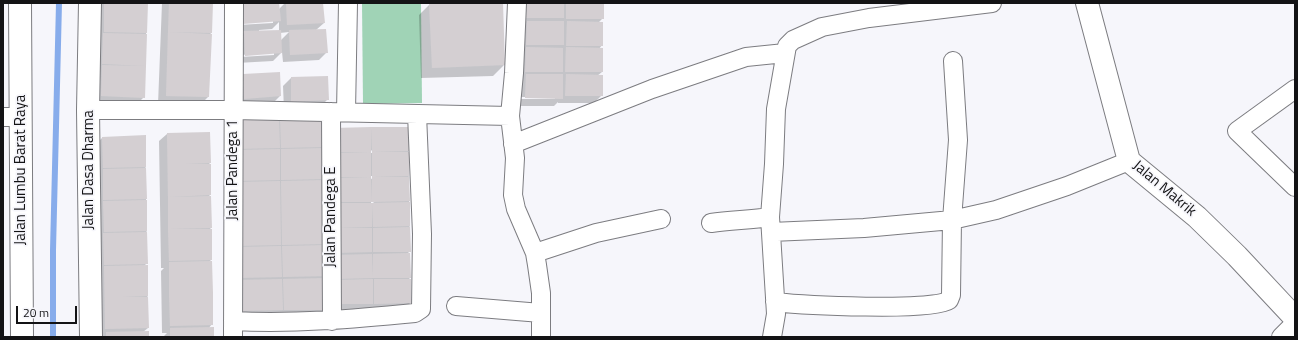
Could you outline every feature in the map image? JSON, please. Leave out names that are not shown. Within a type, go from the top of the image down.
[{"type":"street","name":"Jalan Lumbu Barat Raya","points":[[20,3],[12,117],[22,337]]},
{"type":"street","name":"Jalan Dasa Dharma","points":[[90,3],[88,110],[91,337]]},
{"type":"street","name":"Jalan Pandega 1","points":[[233,329],[234,3]]},
{"type":"street","name":"Jalan Pandega E","points":[[332,321],[339,112],[348,3]]},
{"type":"street","points":[[517,3],[514,73],[510,116],[515,158],[513,195],[525,233],[535,253],[541,293],[541,337]]},
{"type":"street","points":[[513,144],[652,89],[746,57],[780,53],[793,40],[822,27],[869,18],[992,3]]},
{"type":"street","name":"Jalan Makrik","points":[[1087,3],[1129,161],[1197,217],[1237,256],[1295,318]]},
{"type":"street","points":[[660,79],[709,61],[752,48],[766,46],[776,49],[780,53]]},
{"type":"street","points":[[772,337],[775,302],[771,225],[780,53]]},
{"type":"street","points":[[775,302],[804,305],[892,307],[946,302],[951,295],[952,220],[958,140],[953,61]]},
{"type":"street","points":[[1295,89],[1236,131],[1295,187]]},
{"type":"street","points":[[88,110],[234,110],[510,116]]},
{"type":"street","points":[[233,329],[274,323],[332,321],[415,313],[421,308],[422,234],[417,114]]},
{"type":"street","points":[[710,223],[864,228],[952,220],[996,210],[1060,189],[1129,161]]},
{"type":"street","points":[[535,253],[596,233],[661,219]]},
{"type":"street","points":[[456,306],[541,313]]},
{"type":"street","points":[[1280,337],[1295,323]]},
{"type":"green space","points":[[362,3],[421,3],[422,103],[363,104]]},
{"type":"building","points":[[104,3],[148,3],[147,33],[104,32]]},
{"type":"building","points":[[169,3],[213,3],[212,33],[168,32]]},
{"type":"building","points":[[242,3],[279,3],[281,21],[243,24]]},
{"type":"building","points":[[286,3],[323,3],[325,23],[287,25]]},
{"type":"building","points":[[429,3],[503,3],[505,65],[432,68]]},
{"type":"building","points":[[527,3],[564,3],[564,18],[526,18]]},
{"type":"building","points":[[566,3],[604,3],[604,19],[566,19]]},
{"type":"building","points":[[527,21],[564,21],[564,45],[526,45]]},
{"type":"building","points":[[567,21],[603,22],[603,46],[566,46]]},
{"type":"building","points":[[326,29],[328,53],[290,55],[289,30]]},
{"type":"building","points":[[281,30],[282,53],[245,56],[244,31]]},
{"type":"building","points":[[168,32],[212,34],[209,97],[166,96]]},
{"type":"building","points":[[103,33],[147,34],[146,66],[102,64]]},
{"type":"building","points":[[526,47],[563,48],[563,72],[525,72]]},
{"type":"building","points":[[566,47],[603,48],[603,72],[565,72]]},
{"type":"building","points":[[102,65],[146,66],[145,98],[101,96]]},
{"type":"building","points":[[280,72],[281,96],[244,99],[243,74]]},
{"type":"building","points":[[526,74],[563,74],[563,99],[525,98]]},
{"type":"building","points":[[566,74],[603,75],[603,96],[565,96]]},
{"type":"building","points":[[328,76],[329,100],[291,102],[291,77]]},
{"type":"building","points":[[280,116],[324,116],[324,147],[281,148]]},
{"type":"building","points":[[236,117],[279,117],[280,148],[236,149]]},
{"type":"building","points":[[371,127],[371,152],[334,152],[333,128]]},
{"type":"building","points":[[371,127],[409,127],[409,151],[372,152]]},
{"type":"building","points":[[210,132],[211,163],[186,164],[211,164],[211,195],[168,197],[167,133]]},
{"type":"building","points":[[146,135],[146,167],[103,168],[102,137]]},
{"type":"building","points":[[324,148],[325,179],[281,180],[281,149]]},
{"type":"building","points":[[280,149],[280,180],[237,181],[236,150]]},
{"type":"building","points":[[371,152],[371,177],[334,177],[334,153]]},
{"type":"building","points":[[372,152],[409,152],[409,176],[372,177]]},
{"type":"building","points":[[146,168],[147,199],[103,200],[103,169]]},
{"type":"building","points":[[371,177],[372,202],[334,202],[334,178]]},
{"type":"building","points":[[372,177],[409,177],[410,201],[372,202]]},
{"type":"building","points":[[325,180],[326,244],[282,245],[281,181]]},
{"type":"building","points":[[280,181],[281,245],[238,246],[237,182]]},
{"type":"building","points":[[211,196],[212,228],[168,229],[168,197]]},
{"type":"building","points":[[147,200],[147,231],[104,232],[103,201]]},
{"type":"building","points":[[410,202],[410,226],[373,227],[372,203]]},
{"type":"building","points":[[334,203],[372,203],[372,227],[335,228]]},
{"type":"building","points":[[410,227],[411,252],[373,252],[373,228]]},
{"type":"building","points":[[335,228],[372,228],[372,252],[335,253]]},
{"type":"building","points":[[168,229],[212,229],[212,260],[169,261]]},
{"type":"building","points":[[147,232],[148,264],[104,265],[103,233]]},
{"type":"building","points":[[326,245],[327,276],[283,277],[282,246]]},
{"type":"building","points":[[281,246],[282,277],[238,278],[238,247]]},
{"type":"building","points":[[410,253],[411,278],[373,278],[373,254]]},
{"type":"building","points":[[372,254],[373,278],[336,279],[335,255]]},
{"type":"building","points":[[212,261],[213,293],[169,294],[169,262]]},
{"type":"building","points":[[148,265],[148,296],[123,297],[148,297],[149,328],[105,329],[104,266]]},
{"type":"building","points":[[327,278],[327,310],[284,310],[283,279]]},
{"type":"building","points":[[282,279],[283,310],[239,311],[238,280]]},
{"type":"building","points":[[373,279],[373,304],[336,304],[335,280]]},
{"type":"building","points":[[374,279],[411,279],[411,303],[374,304]]},
{"type":"building","points":[[213,293],[213,325],[170,326],[169,294]]},
{"type":"building","points":[[214,327],[214,337],[170,337],[170,328]]},
{"type":"building","points":[[149,331],[149,337],[106,337],[106,332]]},
{"type":"waterway","points":[[53,337],[53,250],[59,3]]}]
